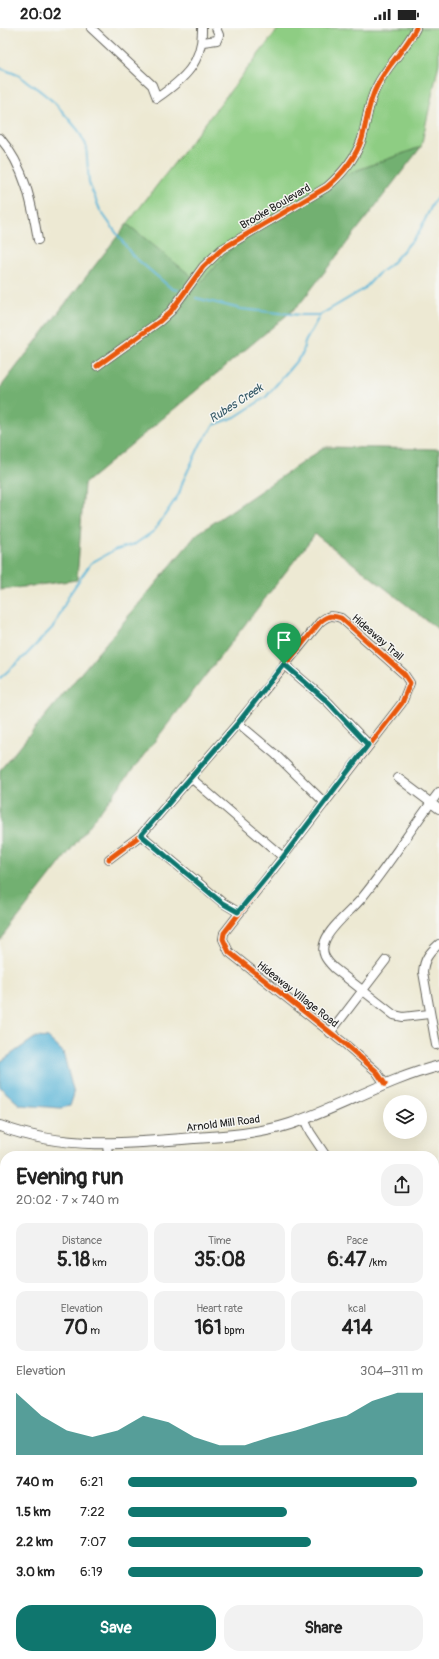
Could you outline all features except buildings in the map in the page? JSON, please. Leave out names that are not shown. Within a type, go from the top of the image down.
[{"type":"main road","name":"Arnold Mill Road","points":[[0,1126],[19,1133],[45,1139],[79,1144],[107,1144],[236,1135],[278,1127],[304,1119],[385,1084],[439,1066]]},
{"type":"street","points":[[91,28],[152,85],[157,98],[172,88],[189,71],[198,57],[203,42],[202,28]]},
{"type":"street","points":[[203,42],[217,40],[220,35],[216,28]]},
{"type":"street","name":"Brooke Boulevard","points":[[97,366],[160,321],[171,311],[203,267],[222,249],[327,187],[340,175],[351,162],[358,149],[376,87],[388,67],[406,44],[416,28]]},
{"type":"street","points":[[0,138],[8,148],[26,185],[32,206],[38,240]]},
{"type":"street","name":"Hideaway Trail","points":[[109,859],[141,835],[238,723],[284,664],[320,622],[327,616],[334,615],[341,618],[390,660],[410,683],[402,703],[368,745],[283,857],[238,912]]},
{"type":"street","points":[[284,664],[328,702],[368,745]]},
{"type":"street","points":[[238,723],[275,754],[325,803]]},
{"type":"street","points":[[190,778],[283,857]]},
{"type":"street","points":[[398,778],[439,809]]},
{"type":"street","points":[[429,1014],[403,1017],[394,1015],[363,992],[326,959],[323,950],[325,940],[383,871],[439,792]]},
{"type":"street","points":[[141,835],[222,903],[238,912]]},
{"type":"street","name":"Hideaway Village Road","points":[[238,912],[224,933],[223,939],[229,952],[376,1071],[385,1084]]},
{"type":"street","points":[[436,1045],[429,1014],[423,972],[424,963],[428,955],[439,944]]},
{"type":"street","points":[[330,1033],[363,992],[386,960]]},
{"type":"street","points":[[304,1119],[314,1139],[322,1151]]},
{"type":"street","points":[[107,1144],[108,1151]]},
{"type":"green space","points":[[279,28],[439,28],[439,63],[421,147],[336,178],[237,242],[200,284],[127,224]]},
{"type":"green space","points":[[421,147],[299,305],[84,484],[77,580],[0,590],[0,388],[127,224],[200,283],[237,242],[336,178]]},
{"type":"green space","points":[[325,447],[439,449],[439,630],[315,534],[0,941],[0,770],[197,534]]},
{"type":"water","points":[[36,1037],[48,1038],[63,1052],[74,1094],[70,1106],[61,1108],[20,1105],[0,1087],[0,1062]]},
{"type":"waterway","points":[[0,68],[18,75],[39,90],[55,103],[78,130],[86,145],[89,183],[100,210],[132,255],[172,289],[178,290]]},
{"type":"waterway","name":"Rubes Creek","points":[[0,678],[25,656],[55,625],[69,595],[91,563],[114,550],[135,544],[154,531],[179,494],[183,481],[201,443],[214,425],[235,417],[266,397],[303,353],[304,344],[320,315],[364,289],[378,274],[390,265],[418,234],[434,201],[439,195]]},
{"type":"waterway","points":[[196,298],[241,309],[300,315],[320,315]]},
{"type":"cycle path","points":[[97,366],[160,321],[171,311],[203,267],[222,249],[327,187],[338,176],[348,165],[359,146],[374,92],[381,78],[412,36],[416,28]]},
{"type":"cycle path","points":[[109,859],[141,835],[238,723],[320,622],[330,616],[341,618],[404,674],[410,683],[402,703],[224,933],[223,939],[229,952],[345,1044],[376,1071],[385,1084]]},
{"type":"route","points":[[284,664],[328,702],[368,745],[283,857],[238,912],[222,903],[141,835],[238,723],[284,664]]}]
